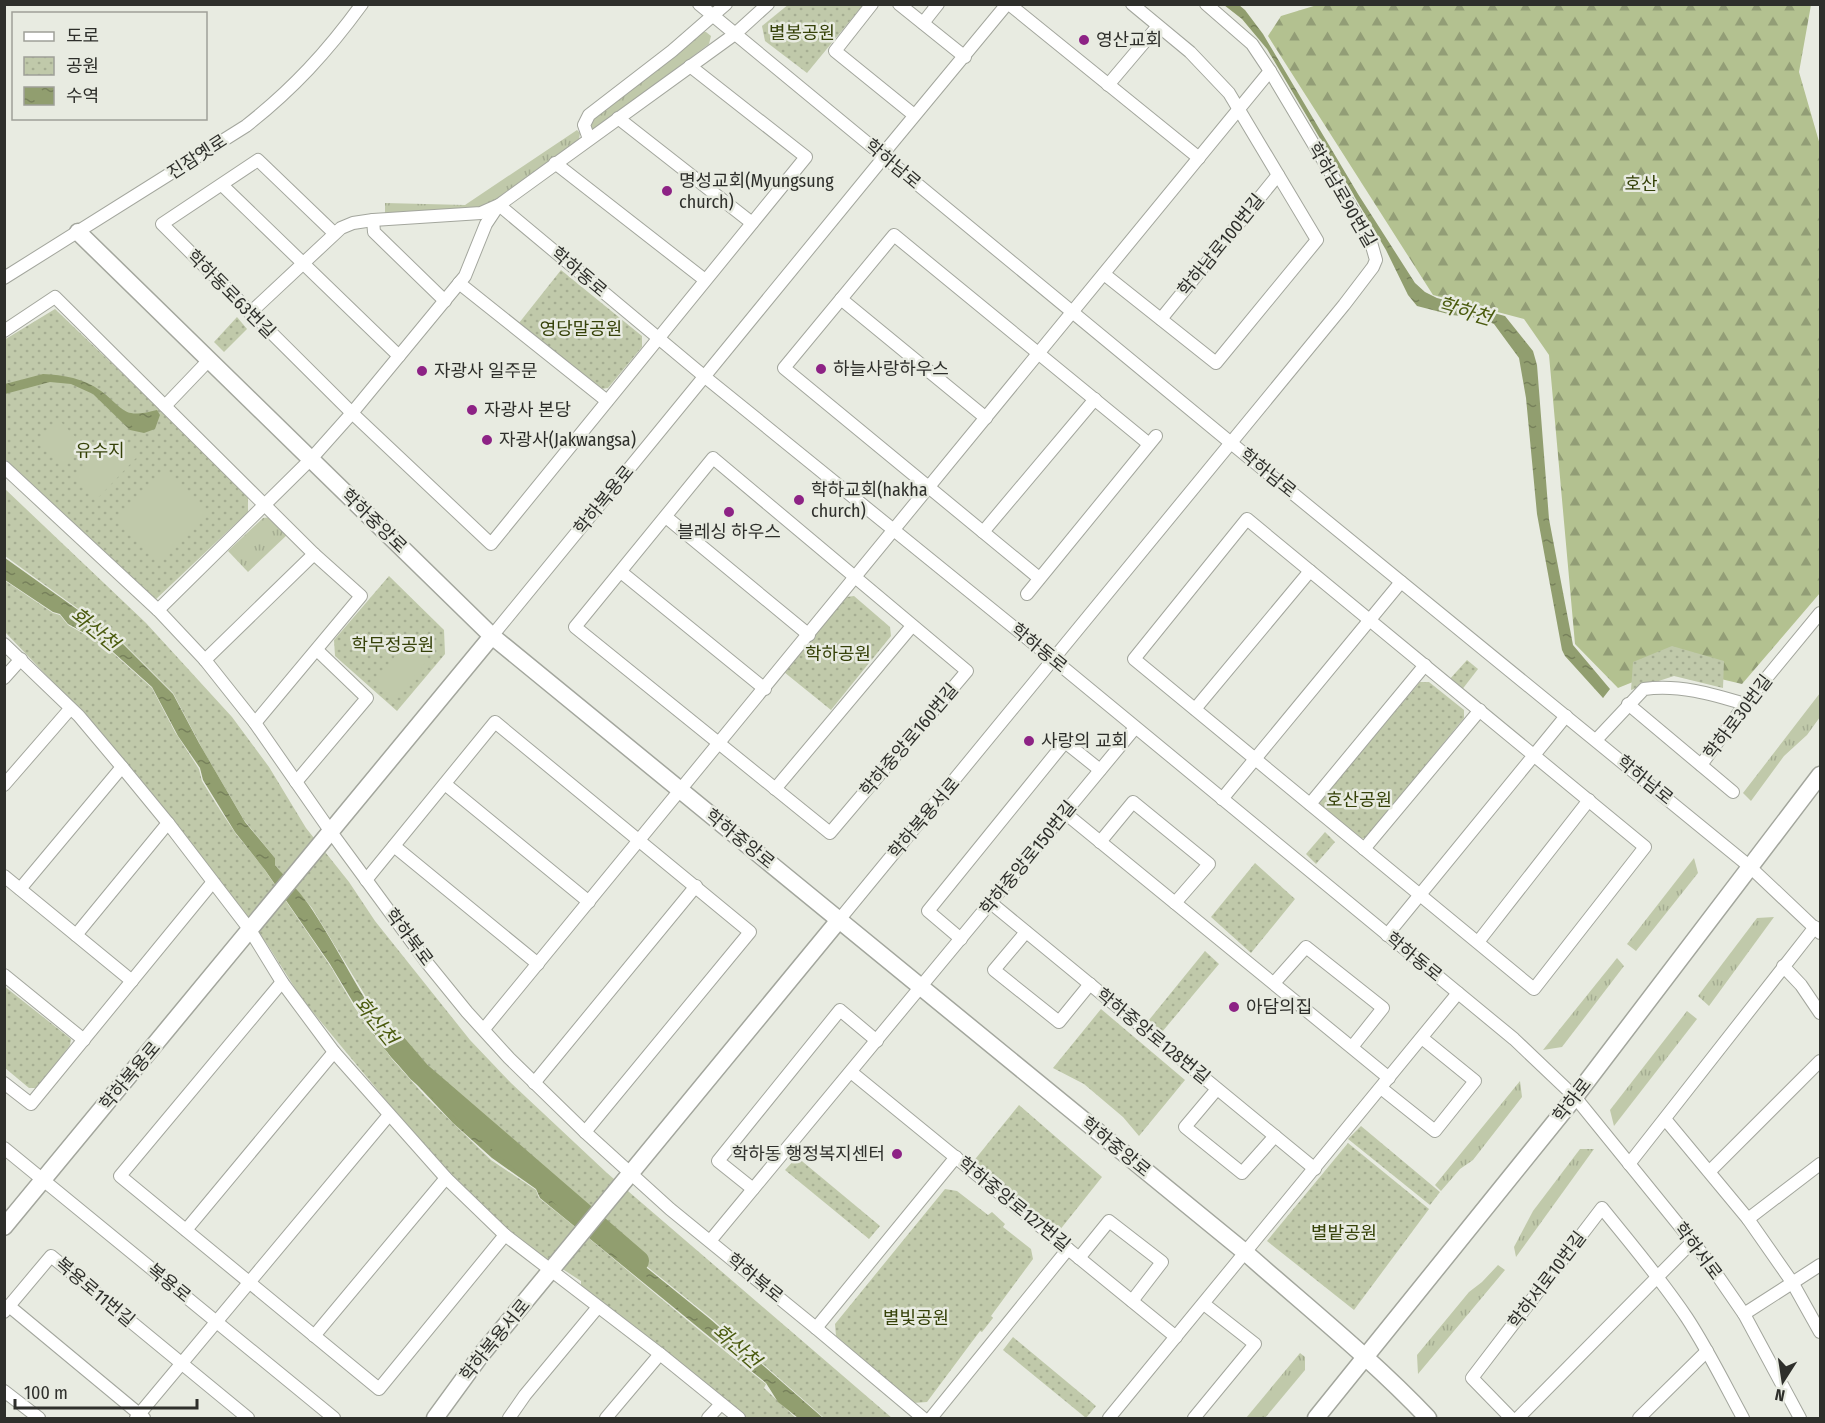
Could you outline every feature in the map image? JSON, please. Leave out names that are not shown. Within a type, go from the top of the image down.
[{"type":"street","name":"진잠옛로","points":[[4,278],[246,126],[280,99],[318,60],[362,4]]},
{"type":"street","name":"학하남로","points":[[699,4],[1230,443],[1749,866],[1818,930]]},
{"type":"street","points":[[589,139],[584,125],[589,115],[672,51],[726,4]]},
{"type":"street","points":[[250,313],[334,233],[353,223],[481,213],[499,205],[735,34],[768,4]]},
{"type":"street","points":[[873,4],[835,51],[914,115]]},
{"type":"street","points":[[899,4],[965,57]]},
{"type":"street","points":[[923,23],[938,4]]},
{"type":"street","points":[[1008,4],[1199,158]]},
{"type":"street","name":"학하복용로","points":[[4,1227],[327,838],[705,377],[914,115],[1008,4]]},
{"type":"street","points":[[1104,274],[1216,363],[1317,240],[1229,93],[1198,60],[1132,4]]},
{"type":"street","name":"학하남로90번길","points":[[1206,4],[1245,37],[1270,71],[1370,239],[1376,260],[1344,305],[1230,443]]},
{"type":"street","points":[[1108,85],[1158,26]]},
{"type":"street","points":[[459,283],[607,401],[806,158],[690,66]]},
{"type":"street","points":[[484,1029],[1270,71]]},
{"type":"street","points":[[618,118],[752,223]]},
{"type":"street","name":"학하동로63번길","points":[[334,233],[258,160],[162,224],[352,413],[491,544],[607,401]]},
{"type":"street","points":[[555,163],[705,280]]},
{"type":"street","name":"학하남로100번길","points":[[1161,319],[1278,175]]},
{"type":"street","points":[[222,185],[399,357]]},
{"type":"street","points":[[158,610],[311,459],[352,413],[465,276],[486,224],[499,205]]},
{"type":"street","name":"학하동로","points":[[499,205],[705,377],[1054,660],[1514,1039],[1575,1097]]},
{"type":"street","points":[[373,220],[374,232],[445,301]]},
{"type":"street","name":"학하중앙로","points":[[78,232],[492,636],[1246,1253],[1366,1359],[1428,1419]]},
{"type":"street","points":[[1027,594],[1152,440],[1095,399],[894,235],[784,368],[1039,578]]},
{"type":"street","points":[[4,331],[55,297],[314,554],[361,596],[255,723]]},
{"type":"street","points":[[841,299],[986,418]]},
{"type":"street","points":[[165,406],[209,360]]},
{"type":"street","points":[[983,532],[1095,399]]},
{"type":"street","name":"학하복용서로","points":[[435,1419],[481,1355],[1230,443]]},
{"type":"street","points":[[713,458],[912,626],[775,789],[575,627],[666,517],[713,458]]},
{"type":"street","name":"학하북로","points":[[4,467],[158,610],[205,660],[255,723],[296,782],[327,838],[366,880],[428,964],[467,1012],[534,1083],[630,1174],[923,1419]]},
{"type":"street","points":[[666,517],[809,635]]},
{"type":"street","points":[[1247,519],[1310,571],[1645,847],[1534,988],[1134,659],[1247,519]]},
{"type":"street","points":[[205,660],[314,554]]},
{"type":"street","points":[[1195,709],[1310,571]]},
{"type":"street","points":[[621,572],[765,689]]},
{"type":"street","points":[[1222,799],[1401,582]]},
{"type":"street","name":"학하로30번길","points":[[1628,704],[1701,765],[1745,704],[1821,613]]},
{"type":"street","name":"학하중앙로160번길","points":[[775,789],[830,833],[967,671],[912,626]]},
{"type":"street","points":[[4,644],[79,716],[122,766],[212,883],[252,928],[282,982],[334,1052],[446,1178],[505,1235],[554,1267],[597,1307],[660,1354],[739,1419]]},
{"type":"street","points":[[296,782],[367,698],[316,650]]},
{"type":"street","points":[[4,678],[21,658]]},
{"type":"street","points":[[1310,804],[1425,666]]},
{"type":"street","points":[[1596,740],[1644,689],[1658,687],[1702,692],[1745,704]]},
{"type":"street","points":[[4,785],[70,709]]},
{"type":"street","points":[[1364,849],[1480,710]]},
{"type":"street","points":[[1387,935],[1566,716]]},
{"type":"street","points":[[366,880],[495,722],[750,932],[585,1132]]},
{"type":"street","name":"학하중앙로150번길","points":[[710,1241],[922,988],[1135,728]]},
{"type":"street","points":[[961,939],[928,912],[1065,742],[1100,770]]},
{"type":"street","points":[[1701,765],[1733,792]]},
{"type":"street","points":[[20,889],[122,766]]},
{"type":"street","name":"학하로","points":[[1316,1419],[1575,1097],[1749,866],[1821,775]]},
{"type":"street","points":[[445,784],[589,903]]},
{"type":"street","points":[[1478,942],[1589,801]]},
{"type":"street","points":[[1100,842],[1133,802],[1209,864],[1176,903]]},
{"type":"street","points":[[1065,813],[1352,1047],[1385,1083],[1435,1131],[1475,1081],[1422,1038]]},
{"type":"street","points":[[76,935],[168,823]]},
{"type":"street","points":[[394,846],[538,964]]},
{"type":"street","points":[[4,876],[132,981]]},
{"type":"street","points":[[4,1083],[31,1104],[212,883]]},
{"type":"street","points":[[534,1083],[696,886]]},
{"type":"street","name":"학하중앙로128번길","points":[[991,903],[1315,1169]]},
{"type":"street","points":[[1629,1164],[1783,966],[1818,930]]},
{"type":"street","points":[[1026,932],[994,970],[1059,1022],[1090,984]]},
{"type":"street","points":[[1274,984],[1306,947],[1383,1008],[1352,1047]]},
{"type":"street","points":[[1783,966],[1801,985],[1821,1013]]},
{"type":"street","points":[[4,975],[84,1040]]},
{"type":"street","points":[[282,982],[120,1176],[379,1389],[505,1235]]},
{"type":"street","points":[[1109,1419],[1458,993]]},
{"type":"street","points":[[753,1190],[718,1161],[840,1010],[877,1041]]},
{"type":"street","points":[[186,1230],[334,1052]]},
{"type":"street","points":[[1710,1172],[1821,1061]]},
{"type":"street","name":"학하중앙로127번길","points":[[851,1072],[1176,1338]]},
{"type":"street","points":[[1217,1089],[1185,1127],[1193,1134],[1242,1173],[1275,1136]]},
{"type":"street","name":"학하서로","points":[[1575,1097],[1692,1242],[1744,1314],[1800,1419]]},
{"type":"street","name":"복용로11번길","points":[[248,1419],[182,1364],[51,1256],[7,1309],[140,1417],[182,1364],[249,1282],[389,1115]]},
{"type":"street","points":[[1665,1119],[1748,1219],[1792,1282],[1821,1332]]},
{"type":"street","name":"복용로","points":[[4,1148],[334,1419]]},
{"type":"street","points":[[816,1328],[956,1157]]},
{"type":"street","points":[[1748,1219],[1821,1164]]},
{"type":"street","points":[[314,1336],[446,1178]]},
{"type":"street","name":"학하서로10번길","points":[[1511,1419],[1472,1377],[1602,1209],[1657,1277]]},
{"type":"street","points":[[1079,1258],[1109,1221],[1162,1262],[1132,1301]]},
{"type":"street","points":[[1518,1419],[1692,1242]]},
{"type":"street","points":[[931,1419],[1068,1249]]},
{"type":"street","points":[[1744,1314],[1821,1265]]},
{"type":"street","points":[[1657,1277],[1707,1351],[1743,1419]]},
{"type":"street","points":[[1194,1419],[1255,1344],[1204,1304]]},
{"type":"street","points":[[509,1419],[525,1395],[597,1307]]},
{"type":"street","points":[[1639,1419],[1707,1351]]},
{"type":"street","points":[[606,1419],[660,1354]]},
{"type":"street","points":[[4,1391],[32,1417]]},
{"type":"street","points":[[708,1419],[721,1404]]},
{"type":"green space","name":"별봉공원","points":[[789,4],[863,5],[807,73],[765,41],[762,26]]},
{"type":"green space","name":"호산","points":[[1317,5],[1811,5],[1799,72],[1820,145],[1820,593],[1742,684],[1670,667],[1618,688],[1575,644],[1549,355],[1524,319],[1433,295],[1268,36],[1281,16]]},
{"type":"green space","points":[[701,32],[706,32],[711,36],[709,44],[591,132],[589,124],[593,118]]},
{"type":"green space","points":[[577,130],[580,133],[579,139],[485,207],[388,216],[385,213],[385,203],[465,205]]},
{"type":"green space","name":"영당말공원","points":[[561,270],[642,336],[642,347],[608,388],[601,389],[519,323]]},
{"type":"green space","name":"유수지","points":[[55,309],[192,440],[248,498],[248,512],[154,601],[5,459],[4,340]]},
{"type":"green space","points":[[237,317],[247,329],[224,352],[214,342]]},
{"type":"green space","points":[[60,421],[84,446],[63,466],[39,442]]},
{"type":"green space","points":[[114,435],[137,457],[97,499],[74,476]]},
{"type":"green space","points":[[163,470],[205,512],[158,559],[116,517]]},
{"type":"green space","points":[[4,488],[146,623],[232,717],[269,767],[306,828],[349,882],[375,921],[470,1040],[511,1083],[607,1173],[892,1418],[824,1418],[712,1319],[573,1207],[419,1073],[383,1025],[312,908],[275,865],[275,858],[244,820],[173,693],[117,637],[5,556]]},
{"type":"green space","points":[[272,517],[288,534],[248,572],[228,551],[263,518]]},
{"type":"green space","name":"학무정공원","points":[[389,576],[444,630],[445,654],[397,711],[335,656],[334,640]]},
{"type":"green space","points":[[4,580],[53,613],[60,615],[68,625],[104,645],[152,688],[175,732],[199,769],[202,781],[236,834],[262,866],[331,967],[355,1008],[392,1059],[425,1096],[491,1160],[536,1190],[539,1198],[766,1384],[764,1388],[796,1418],[747,1418],[683,1365],[592,1296],[581,1285],[581,1281],[530,1248],[477,1201],[424,1146],[302,999],[267,944],[93,724],[5,632]]},
{"type":"green space","name":"학하공원","points":[[854,596],[890,627],[891,636],[831,710],[784,672],[847,597]]},
{"type":"green space","points":[[408,641],[429,659],[394,699],[374,681]]},
{"type":"green space","points":[[1672,646],[1724,661],[1723,688],[1674,676],[1631,690],[1633,662]]},
{"type":"green space","points":[[1467,660],[1478,669],[1461,691],[1449,680]]},
{"type":"green space","name":"호산공원","points":[[1420,682],[1429,682],[1464,710],[1464,718],[1366,838],[1355,839],[1319,810],[1319,802]]},
{"type":"green space","points":[[1820,693],[1820,717],[1807,735],[1784,756],[1751,801],[1743,793]]},
{"type":"green space","points":[[1325,832],[1335,842],[1316,864],[1306,854]]},
{"type":"green space","points":[[1694,858],[1698,873],[1636,951],[1627,944]]},
{"type":"green space","points":[[1255,863],[1295,899],[1251,953],[1211,917]]},
{"type":"green space","points":[[1774,917],[1709,1006],[1698,996],[1757,918]]},
{"type":"green space","points":[[1205,951],[1219,964],[1162,1032],[1149,1020]]},
{"type":"green space","points":[[1617,958],[1624,966],[1562,1047],[1543,1050]]},
{"type":"green space","points":[[4,986],[71,1039],[70,1045],[38,1088],[29,1088],[5,1068]]},
{"type":"green space","points":[[1101,1009],[1185,1080],[1139,1136],[1123,1117],[1084,1084],[1053,1068]]},
{"type":"green space","points":[[1687,1011],[1697,1019],[1614,1126],[1610,1110]]},
{"type":"green space","points":[[1520,1081],[1522,1097],[1473,1160],[1460,1169],[1441,1191],[1435,1185]]},
{"type":"green space","points":[[1019,1105],[1102,1177],[1053,1236],[972,1163]]},
{"type":"green space","points":[[1361,1126],[1440,1192],[1430,1205],[1348,1139]]},
{"type":"green space","name":"별밭공원","points":[[1348,1143],[1429,1209],[1354,1310],[1267,1241]]},
{"type":"green space","points":[[1580,1149],[1594,1149],[1516,1257],[1514,1247],[1533,1211]]},
{"type":"green space","points":[[797,1157],[880,1226],[869,1239],[785,1170]]},
{"type":"green space","name":"별빛공원","points":[[945,1189],[957,1191],[988,1215],[992,1212],[1005,1224],[1003,1227],[1031,1249],[1033,1259],[991,1316],[993,1318],[982,1332],[980,1331],[927,1402],[913,1403],[836,1336],[835,1324]]},
{"type":"green space","points":[[1498,1265],[1505,1270],[1418,1374],[1417,1355],[1469,1292]]},
{"type":"green space","points":[[1013,1337],[1096,1406],[1086,1418],[1003,1350]]},
{"type":"green space","points":[[1300,1353],[1305,1357],[1305,1370],[1265,1418],[1246,1418]]},
{"type":"water","name":"학하천","points":[[1224,5],[1239,5],[1263,34],[1358,194],[1415,283],[1425,292],[1437,298],[1505,316],[1533,351],[1537,365],[1549,519],[1573,645],[1610,689],[1603,698],[1562,650],[1537,514],[1526,398],[1519,358],[1494,324],[1479,318],[1452,315],[1417,306],[1408,295],[1386,250],[1267,49],[1242,19]]},
{"type":"water","points":[[43,374],[66,376],[87,383],[130,413],[157,410],[160,415],[155,429],[144,433],[130,430],[93,394],[71,384],[50,382],[5,394],[5,384]]},
{"type":"water","points":[[5,558],[116,637],[173,694],[245,822],[275,858],[275,865],[309,905],[385,1030],[420,1072],[574,1209],[710,1319],[823,1418],[798,1418],[778,1402],[766,1383],[540,1198],[536,1189],[492,1158],[453,1123],[391,1057],[359,1012],[330,964],[265,870],[235,832],[203,780],[200,768],[178,736],[152,687],[103,643],[68,624],[60,614],[53,612],[5,580]]},
{"type":"waterway","name":"화산천","points":[[389,1037],[419,1072],[638,1261]]},
{"type":"place","name":"영산교회","points":[[1084,40]]},
{"type":"place","name":"명성교회(Myungsung church)","points":[[667,191]]},
{"type":"place","name":"하늘사랑하우스","points":[[821,369]]},
{"type":"place","name":"자광사 일주문","points":[[422,371]]},
{"type":"place","name":"자광사 본당","points":[[472,410]]},
{"type":"place","name":"자광사(Jakwangsa)","points":[[487,440]]},
{"type":"place","name":"학하교회(hakha church)","points":[[799,500]]},
{"type":"place","name":"블레싱 하우스","points":[[729,512]]},
{"type":"place","name":"사랑의 교회","points":[[1029,741]]},
{"type":"place","name":"아담의집","points":[[1234,1007]]},
{"type":"place","name":"학하동 행정복지센터","points":[[897,1154]]}]
